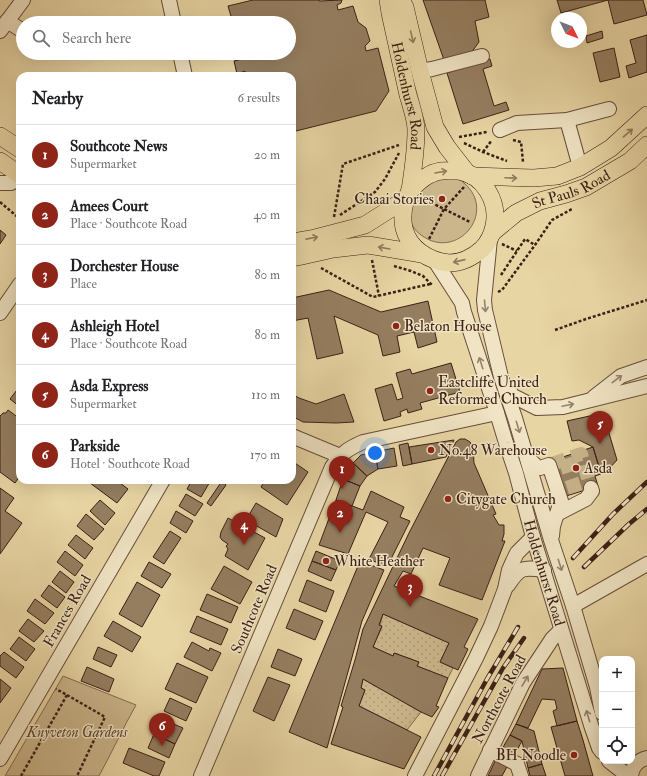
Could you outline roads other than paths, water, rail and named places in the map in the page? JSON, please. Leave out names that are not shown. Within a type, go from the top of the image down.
[{"type":"main road","name":"Holdenhurst Road","points":[[388,0],[416,129],[411,195],[403,214],[405,229],[411,243],[429,252]]},
{"type":"main road","name":"Holdenhurst Road","points":[[401,0],[405,7],[435,127],[468,179],[480,181],[489,192],[494,204],[496,218],[495,238]]},
{"type":"main road","name":"St Pauls Road","points":[[296,241],[365,225],[411,195],[419,181],[430,174],[444,170],[460,171],[468,179],[534,178],[557,176],[580,167],[611,148],[647,115]]},
{"type":"main road","points":[[0,136],[16,146]]},
{"type":"main road","name":"St Pauls Road","points":[[296,257],[333,249],[368,245],[429,252],[451,263],[464,260],[477,254],[484,248],[495,238],[516,213],[540,201],[586,187],[630,161],[647,145]]},
{"type":"main road","points":[[0,161],[16,172]]},
{"type":"street","points":[[168,0],[172,16]]},
{"type":"street","points":[[16,30],[3,26],[18,2]]},
{"type":"street","points":[[420,71],[482,56]]},
{"type":"street","points":[[182,60],[184,72]]},
{"type":"street","points":[[500,130],[516,119],[568,120],[609,109]]},
{"type":"street","name":"St Pauls Road","points":[[568,120],[580,167]]},
{"type":"street","points":[[630,161],[647,152]]},
{"type":"street","points":[[0,184],[11,183],[16,180]]},
{"type":"street","name":"Holdenhurst Road","points":[[495,238],[484,300],[485,310],[501,377],[573,606],[599,697]]},
{"type":"street","name":"Holdenhurst Road","points":[[429,252],[462,303],[516,473],[533,537],[544,570],[557,629],[599,748]]},
{"type":"street","points":[[0,313],[16,290]]},
{"type":"street","points":[[591,400],[621,376],[647,367]]},
{"type":"street","points":[[501,377],[513,396],[537,408],[563,407],[647,386]]},
{"type":"street","points":[[296,438],[340,456],[350,448],[363,442],[497,413]]},
{"type":"street","name":"Southcote Road","points":[[201,776],[332,467],[340,456]]},
{"type":"street","points":[[527,457],[540,468],[550,464],[561,501],[552,526],[551,540]]},
{"type":"street","name":"Frances Road","points":[[0,759],[161,484]]},
{"type":"street","points":[[557,514],[586,499],[592,491],[591,488]]},
{"type":"street","points":[[570,507],[576,501],[576,493]]},
{"type":"street","points":[[415,776],[491,626],[505,589],[509,570],[518,553],[533,537]]},
{"type":"street","points":[[573,606],[647,564]]},
{"type":"street","points":[[505,589],[514,575],[520,570],[526,568],[544,570]]},
{"type":"street","name":"Northcote Road","points":[[478,776],[523,683],[557,629]]},
{"type":"street","points":[[490,750],[517,764],[520,776]]},
{"type":"street","points":[[635,752],[645,759]]},
{"type":"street","points":[[631,776],[634,767],[638,762],[645,759]]},
{"type":"street","points":[[613,764],[628,776]]},
{"type":"tunnel","points":[[552,464],[581,454],[591,488]]},
{"type":"tunnel","points":[[565,459],[576,493]]},
{"type":"railway","points":[[573,558],[613,514],[647,482]]},
{"type":"railway","points":[[584,567],[647,509]]},
{"type":"railway","points":[[434,776],[487,679],[518,627]]},
{"type":"railway","points":[[442,776],[503,668],[524,638]]},
{"type":"place","name":"Chaai Stories","points":[[442,199]]},
{"type":"place","name":"Belaton House","points":[[396,326]]},
{"type":"place","name":"Eastcliffe United Reformed Church","points":[[430,391]]},
{"type":"place","name":"Asda Express","points":[[600,444]]},
{"type":"place","name":"No.48 Warehouse","points":[[431,450]]},
{"type":"place","name":"Asda","points":[[576,468]]},
{"type":"place","name":"Southcote News","points":[[342,489]]},
{"type":"place","name":"Citygate Church","points":[[448,499]]},
{"type":"place","name":"Amees Court","points":[[340,533]]},
{"type":"place","name":"Ashleigh Hotel","points":[[244,545]]},
{"type":"place","name":"White Heather","points":[[326,561]]},
{"type":"place","name":"Dorchester House","points":[[410,607]]},
{"type":"place","name":"Parkside","points":[[162,746]]},
{"type":"place","name":"BH Noodle","points":[[574,755]]},
{"type":"park label","name":"Knyveton Gardens","points":[[77,732]]}]
